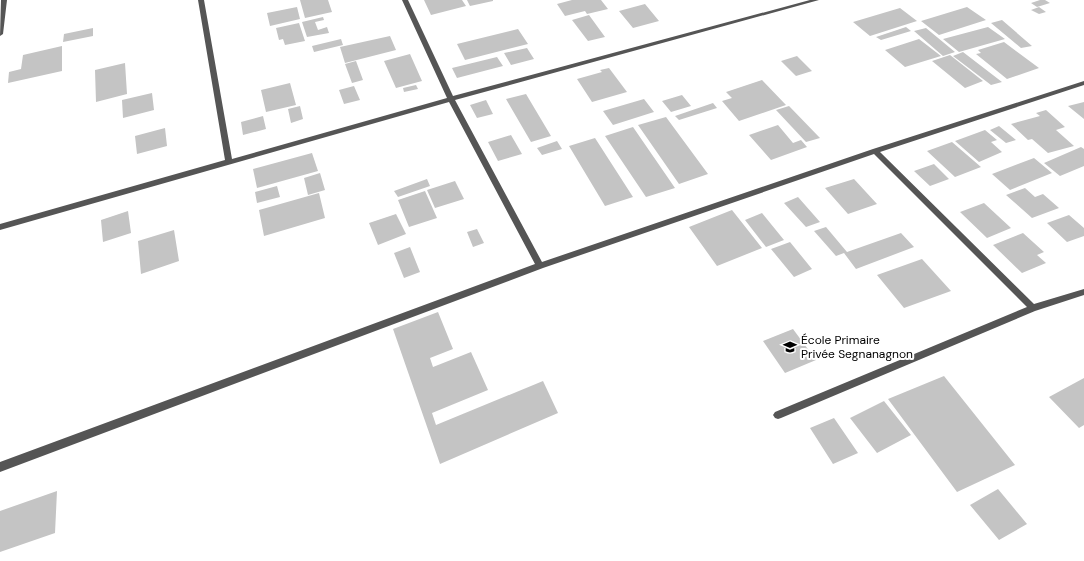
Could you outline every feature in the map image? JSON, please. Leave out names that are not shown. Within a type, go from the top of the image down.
[{"type":"street","points":[[0,34],[4,0]]},
{"type":"street","points":[[201,0],[229,162]]},
{"type":"street","points":[[405,0],[451,99],[540,266]]},
{"type":"street","points":[[0,227],[451,99],[811,0]]},
{"type":"street","points":[[0,467],[540,266],[875,151],[1084,83]]},
{"type":"street","points":[[875,151],[1033,308]]},
{"type":"street","points":[[778,415],[1033,308],[1084,292]]},
{"type":"building","points":[[300,0],[328,0],[332,12],[305,18]]},
{"type":"building","points":[[424,0],[462,0],[466,6],[431,15]]},
{"type":"building","points":[[467,0],[493,0],[493,1],[470,6]]},
{"type":"building","points":[[572,0],[601,0],[608,9],[587,14],[585,11],[565,16],[557,4]]},
{"type":"building","points":[[1045,0],[1050,3],[1037,7],[1031,3]]},
{"type":"building","points":[[645,4],[659,21],[633,28],[619,11]]},
{"type":"building","points":[[297,7],[300,19],[270,26],[267,13]]},
{"type":"building","points":[[967,7],[986,20],[939,35],[921,21]]},
{"type":"building","points":[[1039,7],[1046,12],[1039,14],[1031,10]]},
{"type":"building","points":[[900,8],[917,21],[870,36],[853,22]]},
{"type":"building","points":[[589,15],[605,37],[588,41],[572,20]]},
{"type":"building","points":[[323,17],[324,20],[315,22],[318,30],[327,27],[329,33],[307,37],[302,22]]},
{"type":"building","points":[[1002,20],[1032,46],[1021,48],[991,23]]},
{"type":"building","points":[[299,23],[305,41],[285,45],[283,39],[279,40],[276,28]]},
{"type":"building","points":[[906,27],[911,31],[881,40],[876,37]]},
{"type":"building","points":[[988,27],[1005,39],[959,52],[943,39]]},
{"type":"building","points":[[93,28],[93,36],[63,42],[64,34]]},
{"type":"building","points":[[926,28],[955,52],[943,56],[914,31]]},
{"type":"building","points":[[518,29],[528,44],[465,60],[457,44]]},
{"type":"building","points":[[390,36],[396,50],[345,63],[340,47]]},
{"type":"building","points":[[341,39],[343,45],[314,52],[312,46]]},
{"type":"building","points":[[919,39],[941,56],[905,67],[885,50]]},
{"type":"building","points":[[1004,42],[1039,68],[1007,79],[976,54],[981,53],[978,50]]},
{"type":"building","points":[[62,46],[62,71],[8,83],[9,72],[21,69],[23,55]]},
{"type":"building","points":[[527,48],[534,59],[511,65],[504,53]]},
{"type":"building","points":[[963,52],[1002,82],[991,85],[953,56]]},
{"type":"building","points":[[410,54],[422,81],[396,88],[384,61]]},
{"type":"building","points":[[950,55],[983,81],[965,88],[932,61]]},
{"type":"building","points":[[797,56],[812,71],[796,76],[781,61]]},
{"type":"building","points":[[497,57],[503,66],[457,78],[452,68]]},
{"type":"building","points":[[356,61],[363,80],[352,83],[345,64]]},
{"type":"building","points":[[125,63],[127,94],[96,102],[95,70]]},
{"type":"building","points":[[609,68],[627,92],[592,102],[577,79],[602,72],[600,70]]},
{"type":"building","points":[[762,80],[786,105],[739,121],[722,101],[732,98],[726,92]]},
{"type":"building","points":[[290,83],[296,105],[266,112],[261,90]]},
{"type":"building","points":[[416,85],[418,89],[404,92],[403,88]]},
{"type":"building","points":[[354,86],[360,100],[344,104],[339,90]]},
{"type":"building","points":[[152,93],[154,110],[123,118],[122,100]]},
{"type":"building","points":[[526,94],[551,136],[531,142],[506,99]]},
{"type":"building","points":[[682,95],[691,106],[671,112],[662,101]]},
{"type":"building","points":[[644,99],[654,112],[613,125],[603,111]]},
{"type":"building","points":[[486,100],[493,114],[477,118],[470,105]]},
{"type":"building","points":[[1084,102],[1084,119],[1068,106]]},
{"type":"building","points":[[713,103],[717,108],[679,120],[675,116]]},
{"type":"building","points":[[300,106],[303,119],[291,123],[288,109]]},
{"type":"building","points":[[789,106],[820,138],[806,142],[776,110]]},
{"type":"building","points":[[1046,110],[1065,127],[1056,130],[1074,146],[1048,153],[1032,139],[1028,140],[1011,124],[1040,116],[1036,113]]},
{"type":"building","points":[[263,116],[266,129],[243,135],[241,122]]},
{"type":"building","points":[[666,117],[708,174],[679,184],[638,125]]},
{"type":"building","points":[[778,125],[793,143],[801,140],[807,147],[771,160],[749,135]]},
{"type":"building","points":[[999,126],[1016,140],[1006,143],[990,130]]},
{"type":"building","points":[[633,127],[675,188],[646,197],[605,136]]},
{"type":"building","points":[[165,128],[167,146],[137,154],[135,136]]},
{"type":"building","points":[[985,130],[997,140],[991,142],[1002,152],[979,162],[955,141]]},
{"type":"building","points":[[511,135],[522,154],[498,161],[488,142]]},
{"type":"building","points":[[595,138],[633,197],[605,206],[569,146]]},
{"type":"building","points":[[557,141],[562,149],[542,155],[537,148]]},
{"type":"building","points":[[952,142],[981,167],[955,177],[927,151]]},
{"type":"building","points":[[1081,147],[1084,149],[1084,166],[1060,176],[1044,163]]},
{"type":"building","points":[[312,153],[318,171],[257,188],[253,169]]},
{"type":"building","points":[[1034,158],[1052,173],[1010,190],[992,174]]},
{"type":"building","points":[[934,164],[949,179],[930,186],[914,171]]},
{"type":"building","points":[[320,173],[325,190],[308,195],[304,178]]},
{"type":"building","points":[[427,179],[430,186],[398,197],[394,191]]},
{"type":"building","points":[[854,179],[877,204],[848,214],[825,188]]},
{"type":"building","points":[[455,181],[464,199],[435,208],[427,190]]},
{"type":"building","points":[[277,186],[280,197],[257,203],[255,192]]},
{"type":"building","points":[[1025,188],[1035,197],[1043,194],[1059,208],[1032,218],[1006,195]]},
{"type":"building","points":[[425,191],[437,218],[409,227],[398,200]]},
{"type":"building","points":[[319,193],[325,218],[264,236],[259,210]]},
{"type":"building","points":[[798,197],[820,222],[806,227],[784,203]]},
{"type":"building","points":[[984,203],[1011,228],[987,238],[960,212]]},
{"type":"building","points":[[732,210],[762,248],[717,266],[689,227]]},
{"type":"building","points":[[128,211],[131,233],[103,242],[101,220]]},
{"type":"building","points":[[762,213],[784,240],[766,247],[745,220]]},
{"type":"building","points":[[396,214],[406,234],[378,245],[369,223]]},
{"type":"building","points":[[1069,215],[1084,228],[1084,236],[1067,242],[1047,223]]},
{"type":"building","points":[[826,227],[847,252],[901,233],[914,247],[856,269],[844,253],[836,256],[814,231]]},
{"type":"building","points":[[477,229],[484,243],[473,247],[467,232]]},
{"type":"building","points":[[174,230],[179,261],[141,274],[138,241]]},
{"type":"building","points":[[1023,233],[1044,252],[1037,255],[1046,263],[1022,273],[993,245]]},
{"type":"building","points":[[790,242],[812,269],[794,277],[771,249]]},
{"type":"building","points":[[410,247],[420,272],[404,278],[394,253]]},
{"type":"building","points":[[922,259],[951,291],[904,308],[877,275]]},
{"type":"building","points":[[438,312],[453,349],[430,358],[433,367],[471,352],[488,390],[432,413],[436,425],[543,381],[558,413],[440,464],[393,329]]},
{"type":"building","points":[[793,329],[816,360],[785,373],[763,341]]},
{"type":"building","points":[[944,376],[1015,465],[957,492],[888,399]]},
{"type":"building","points":[[1084,378],[1084,425],[1079,428],[1049,397]]},
{"type":"building","points":[[884,401],[911,435],[877,453],[850,418]]},
{"type":"building","points":[[834,418],[858,453],[833,464],[810,428]]},
{"type":"building","points":[[998,489],[1027,524],[999,540],[970,505]]},
{"type":"building","points":[[57,491],[55,533],[0,552],[0,511]]},
{"type":"place","name":"École Primaire Privée Segnanagnon","points":[[790,347]]}]
